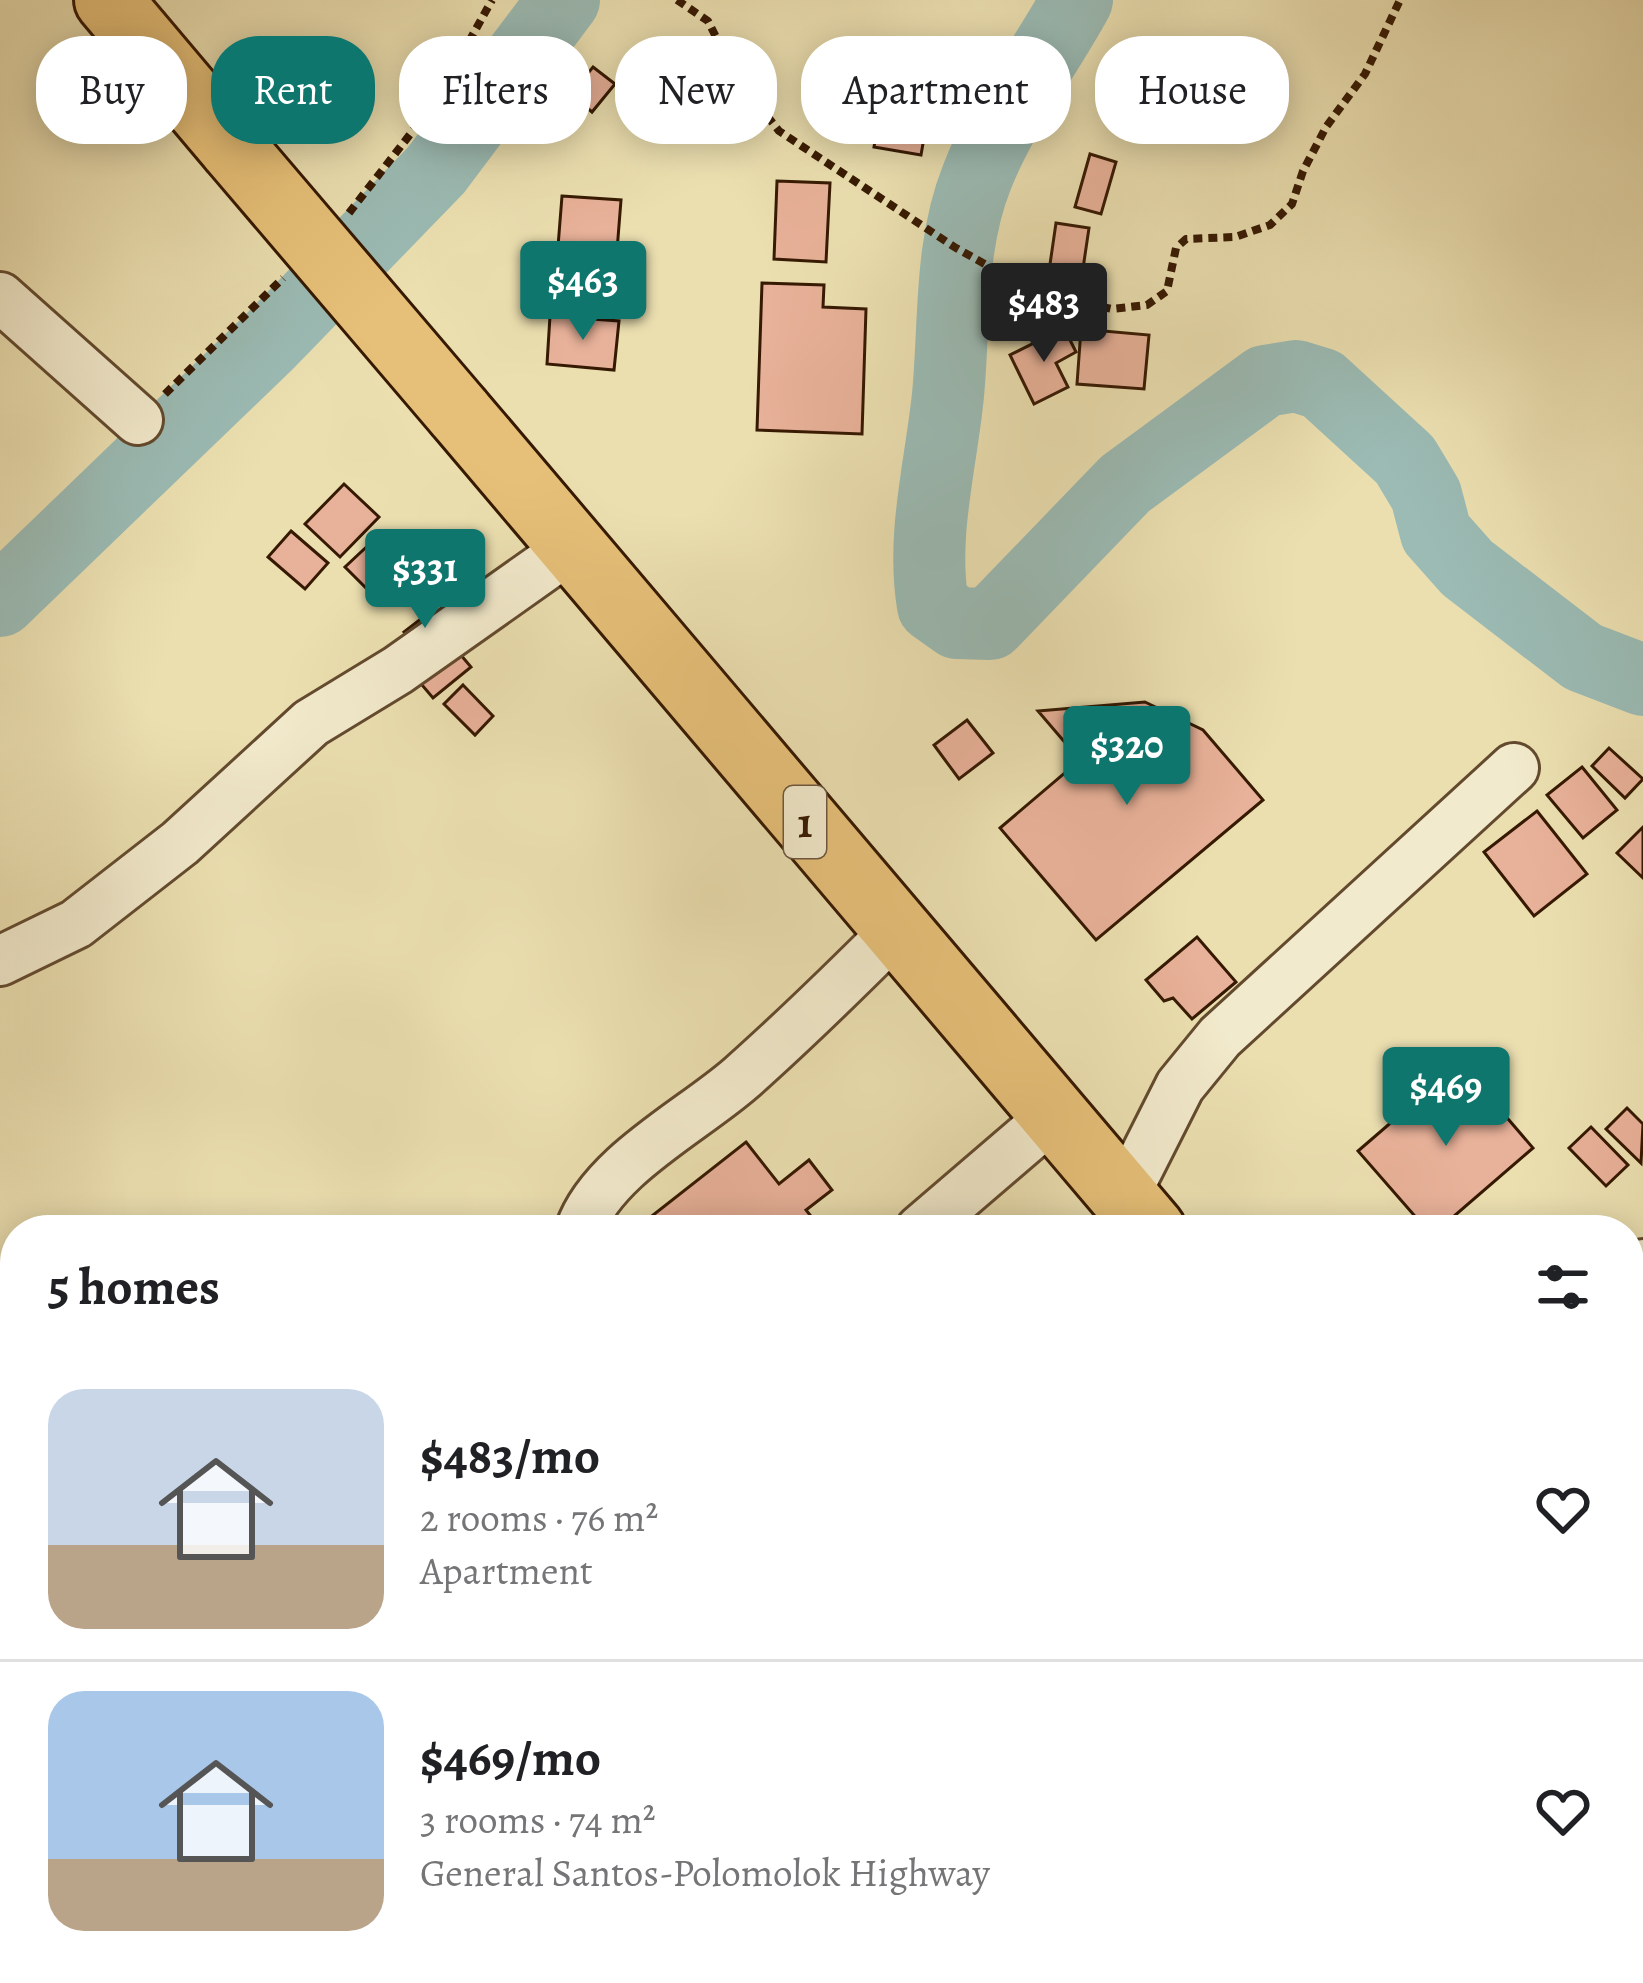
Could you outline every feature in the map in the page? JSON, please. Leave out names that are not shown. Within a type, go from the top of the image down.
[{"type":"highway","name":"1","points":[[107,0],[1138,1214]]},
{"type":"street","points":[[0,297],[138,420]]},
{"type":"street","points":[[0,961],[76,924],[180,843],[311,723],[398,670],[572,548]]},
{"type":"street","points":[[1138,1214],[1180,1086],[1220,1037],[1514,768]]},
{"type":"street","points":[[586,1215],[592,1202],[651,1146],[736,1082],[897,929]]},
{"type":"street","points":[[937,1215],[1054,1115]]},
{"type":"path","points":[[677,0],[708,21],[736,77],[779,131],[956,248],[1036,293],[1112,309],[1147,304],[1167,291],[1176,248],[1186,239],[1235,236],[1270,225],[1292,204],[1326,127],[1365,74],[1400,0]]},
{"type":"building","points":[[591,69],[615,84],[592,112],[591,111]]},
{"type":"building","points":[[875,144],[923,144],[921,155]]},
{"type":"building","points":[[1090,154],[1116,162],[1101,214],[1075,207]]},
{"type":"building","points":[[777,181],[830,183],[826,262],[774,259]]},
{"type":"building","points":[[562,196],[621,200],[615,276],[556,272]]},
{"type":"building","points":[[1056,223],[1089,228],[1081,282],[1048,278]]},
{"type":"building","points":[[762,283],[824,285],[823,307],[866,309],[862,434],[757,430]]},
{"type":"building","points":[[550,316],[619,321],[614,370],[547,364]]},
{"type":"building","points":[[1064,328],[1076,352],[1056,363],[1068,387],[1034,404],[1010,355]]},
{"type":"building","points":[[1081,329],[1149,335],[1144,389],[1077,384]]},
{"type":"building","points":[[344,484],[379,517],[340,557],[305,524]]},
{"type":"building","points":[[291,531],[328,563],[305,589],[268,557]]},
{"type":"building","points":[[376,538],[413,577],[383,605],[345,567]]},
{"type":"building","points":[[431,611],[446,630],[420,650],[404,632]]},
{"type":"building","points":[[449,641],[471,667],[433,698],[411,672]]},
{"type":"building","points":[[463,685],[493,716],[475,735],[444,704]]},
{"type":"building","points":[[1145,702],[1203,730],[1263,800],[1096,940],[1000,828],[1080,760],[1038,711]]},
{"type":"building","points":[[967,720],[993,753],[959,779],[934,745]]},
{"type":"building","points":[[1609,748],[1643,779],[1625,798],[1592,766]]},
{"type":"building","points":[[1582,767],[1617,810],[1583,838],[1547,795]]},
{"type":"building","points":[[1537,811],[1587,874],[1534,916],[1484,852]]},
{"type":"building","points":[[1643,827],[1643,878],[1617,853]]},
{"type":"building","points":[[1197,937],[1236,982],[1192,1019],[1173,998],[1164,1001],[1146,980]]},
{"type":"building","points":[[1460,1063],[1533,1148],[1455,1215],[1414,1215],[1358,1151]]},
{"type":"building","points":[[1627,1108],[1643,1124],[1641,1163],[1606,1129]]},
{"type":"building","points":[[1591,1127],[1628,1165],[1606,1186],[1569,1148]]},
{"type":"building","points":[[746,1142],[779,1184],[809,1160],[832,1190],[806,1210],[810,1215],[653,1215]]},
{"type":"waterway","points":[[0,601],[270,341],[436,170],[564,0]]},
{"type":"waterway","points":[[1077,0],[1011,108],[968,203],[955,284],[948,395],[931,526],[933,606],[957,623],[990,624],[1125,484],[1265,381],[1296,376],[1322,384],[1405,460],[1426,495],[1436,533],[1467,568],[1583,657],[1643,680]]}]
